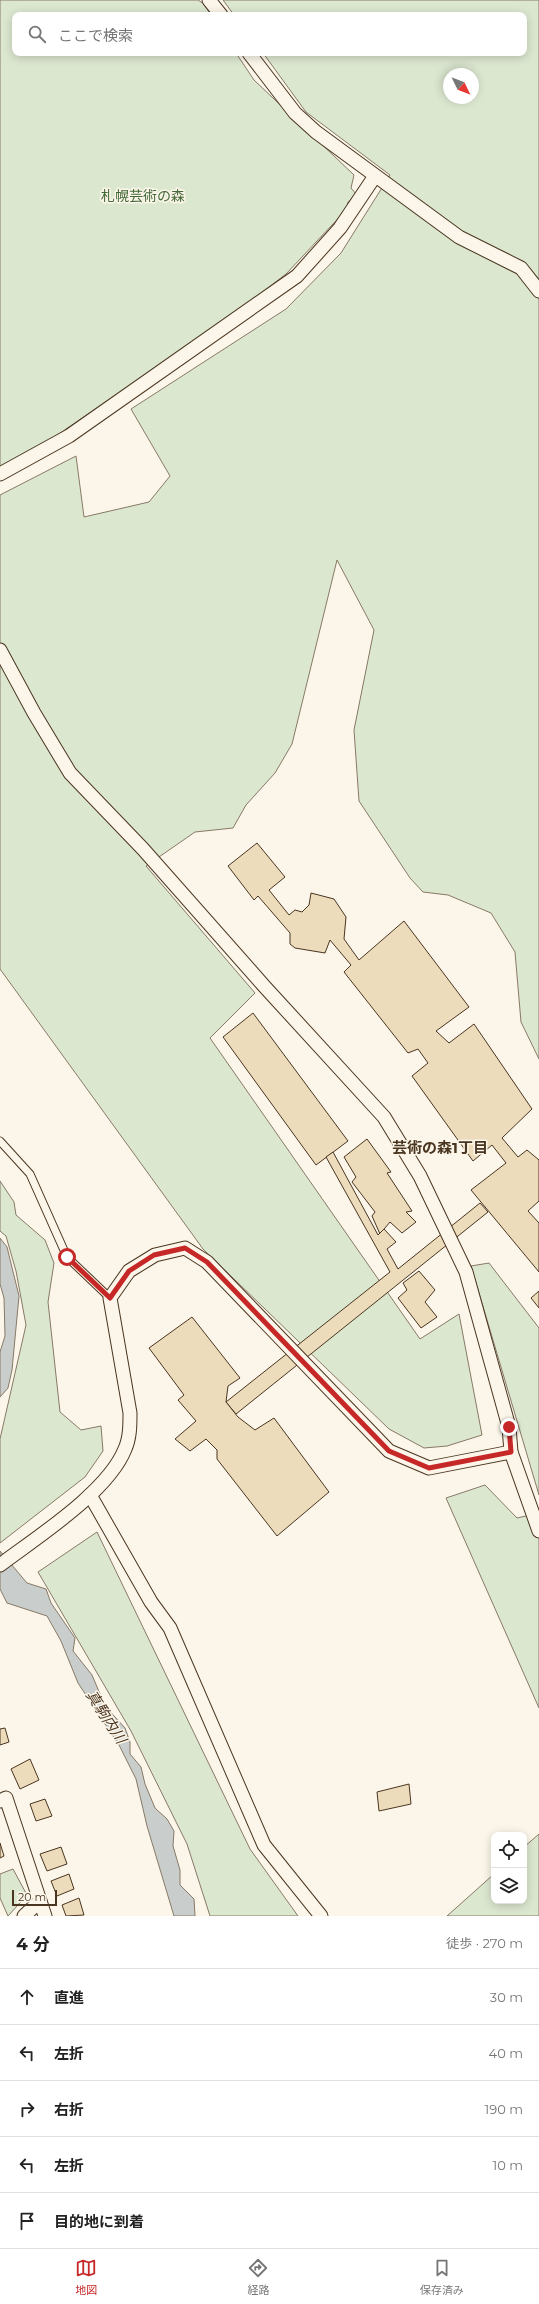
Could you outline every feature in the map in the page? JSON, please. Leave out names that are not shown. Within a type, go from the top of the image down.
[{"type":"street","points":[[209,0],[218,12]]},
{"type":"street","points":[[251,56],[295,113],[316,132],[459,237],[521,268],[539,292]]},
{"type":"street","points":[[0,474],[69,436],[297,276],[340,228],[375,176]]},
{"type":"street","points":[[0,650],[34,713],[70,772],[143,849],[264,986],[384,1117],[420,1176],[466,1272],[509,1427],[511,1452],[539,1531]]},
{"type":"street","points":[[0,1565],[90,1495],[116,1467],[125,1449],[130,1430],[130,1413],[110,1298],[129,1271],[154,1255],[185,1248],[207,1262],[389,1451],[429,1468],[511,1452]]},
{"type":"street","points":[[90,1495],[151,1602],[170,1628],[264,1845],[321,1916]]},
{"type":"street","points":[[0,1801],[6,1798],[45,1916]]},
{"type":"street","points":[[24,1916],[40,1901]]},
{"type":"lane","points":[[0,1141],[30,1174],[67,1257],[110,1298]]},
{"type":"green space","name":"札幌芸術の森","points":[[0,0],[198,0],[204,4],[209,12],[12,12],[12,56],[238,56],[254,80],[354,175],[351,188],[357,195],[348,202],[347,209],[286,274],[226,320],[47,442],[0,467]]},
{"type":"green space","points":[[223,0],[539,0],[539,1059],[521,1022],[515,952],[491,913],[448,895],[423,892],[410,878],[359,801],[354,730],[374,630],[337,560],[292,744],[275,773],[246,805],[233,828],[195,832],[146,866],[255,993],[210,1038],[420,1339],[459,1314],[482,1435],[447,1446],[424,1448],[389,1429],[203,1249],[0,969],[0,495],[76,456],[84,517],[149,502],[170,476],[131,409],[286,309],[341,253],[390,175],[306,112],[265,56],[527,56],[527,12],[232,12]]},
{"type":"green space","points":[[0,1181],[14,1202],[16,1215],[45,1240],[54,1263],[48,1302],[60,1412],[81,1430],[101,1426],[103,1451],[85,1477],[0,1543],[0,1439],[26,1325],[16,1271],[6,1236],[0,1231]]},
{"type":"green space","points":[[489,1263],[539,1328],[539,1495],[471,1266]]},
{"type":"green space","points":[[485,1485],[517,1518],[539,1513],[539,1708],[446,1498]]},
{"type":"green space","points":[[97,1532],[250,1849],[298,1916],[210,1916],[187,1844],[131,1731],[38,1572]]},
{"type":"green space","points":[[539,1834],[539,1916],[447,1916],[491,1877],[491,1904],[527,1904],[527,1844]]},
{"type":"green space","points":[[13,1869],[27,1895],[8,1916],[0,1898],[0,1874]]},
{"type":"water","points":[[0,1238],[7,1247],[19,1296],[12,1370],[8,1388],[0,1397],[0,1352],[5,1336],[4,1298],[0,1284]]},
{"type":"water","name":"真駒内川","points":[[0,1551],[27,1583],[46,1589],[51,1603],[75,1638],[73,1651],[92,1675],[105,1706],[125,1728],[130,1742],[130,1754],[141,1767],[145,1784],[155,1808],[167,1819],[174,1831],[173,1846],[180,1870],[180,1885],[194,1899],[195,1916],[174,1916],[147,1826],[136,1779],[119,1745],[78,1683],[61,1641],[47,1616],[7,1603],[0,1589]]},
{"type":"building","points":[[257,843],[285,877],[269,890],[289,915],[295,910],[302,912],[309,905],[311,893],[334,899],[346,917],[344,939],[359,960],[404,921],[469,1007],[436,1031],[449,1043],[474,1024],[532,1109],[502,1138],[518,1157],[527,1150],[539,1160],[539,1201],[528,1211],[539,1223],[539,1272],[471,1190],[506,1163],[492,1145],[473,1161],[412,1076],[428,1063],[418,1049],[408,1053],[344,972],[351,965],[330,940],[325,953],[295,948],[290,944],[290,933],[258,896],[254,900],[228,866]]},
{"type":"building","points":[[253,1013],[348,1141],[316,1165],[223,1037]]},
{"type":"building","points":[[367,1139],[391,1172],[387,1173],[412,1211],[406,1212],[416,1222],[402,1233],[390,1222],[380,1234],[372,1216],[375,1212],[352,1182],[356,1177],[344,1157]]},
{"type":"building","points":[[333,1152],[378,1235],[384,1229],[396,1242],[387,1249],[398,1269],[480,1203],[488,1212],[236,1414],[226,1402],[390,1272],[326,1157]]},
{"type":"building","points":[[419,1271],[435,1290],[425,1302],[437,1317],[421,1328],[398,1298],[407,1290],[403,1283]]},
{"type":"building","points":[[539,1291],[539,1308],[531,1298]]},
{"type":"building","points":[[192,1317],[240,1378],[228,1386],[226,1402],[238,1417],[255,1430],[274,1418],[329,1492],[277,1536],[217,1459],[217,1450],[206,1439],[190,1451],[175,1439],[196,1421],[178,1400],[184,1395],[149,1348]]},
{"type":"building","points":[[5,1728],[9,1742],[0,1745],[0,1729]]},
{"type":"building","points":[[30,1759],[39,1780],[20,1789],[11,1769]]},
{"type":"building","points":[[409,1784],[411,1804],[379,1811],[377,1792]]},
{"type":"building","points":[[45,1799],[52,1816],[36,1821],[30,1804]]},
{"type":"building","points":[[0,1843],[4,1856],[0,1858]]},
{"type":"building","points":[[61,1847],[67,1864],[47,1871],[40,1854]]},
{"type":"building","points":[[69,1874],[74,1889],[57,1896],[51,1881]]},
{"type":"building","points":[[79,1898],[84,1915],[66,1916],[62,1905]]},
{"type":"district","name":"芸術の森1丁目","points":[[440,1148]]},
{"type":"route","points":[[67,1257],[110,1298],[129,1271],[154,1255],[185,1248],[207,1262],[389,1451],[429,1468],[511,1452],[509,1427]]}]
